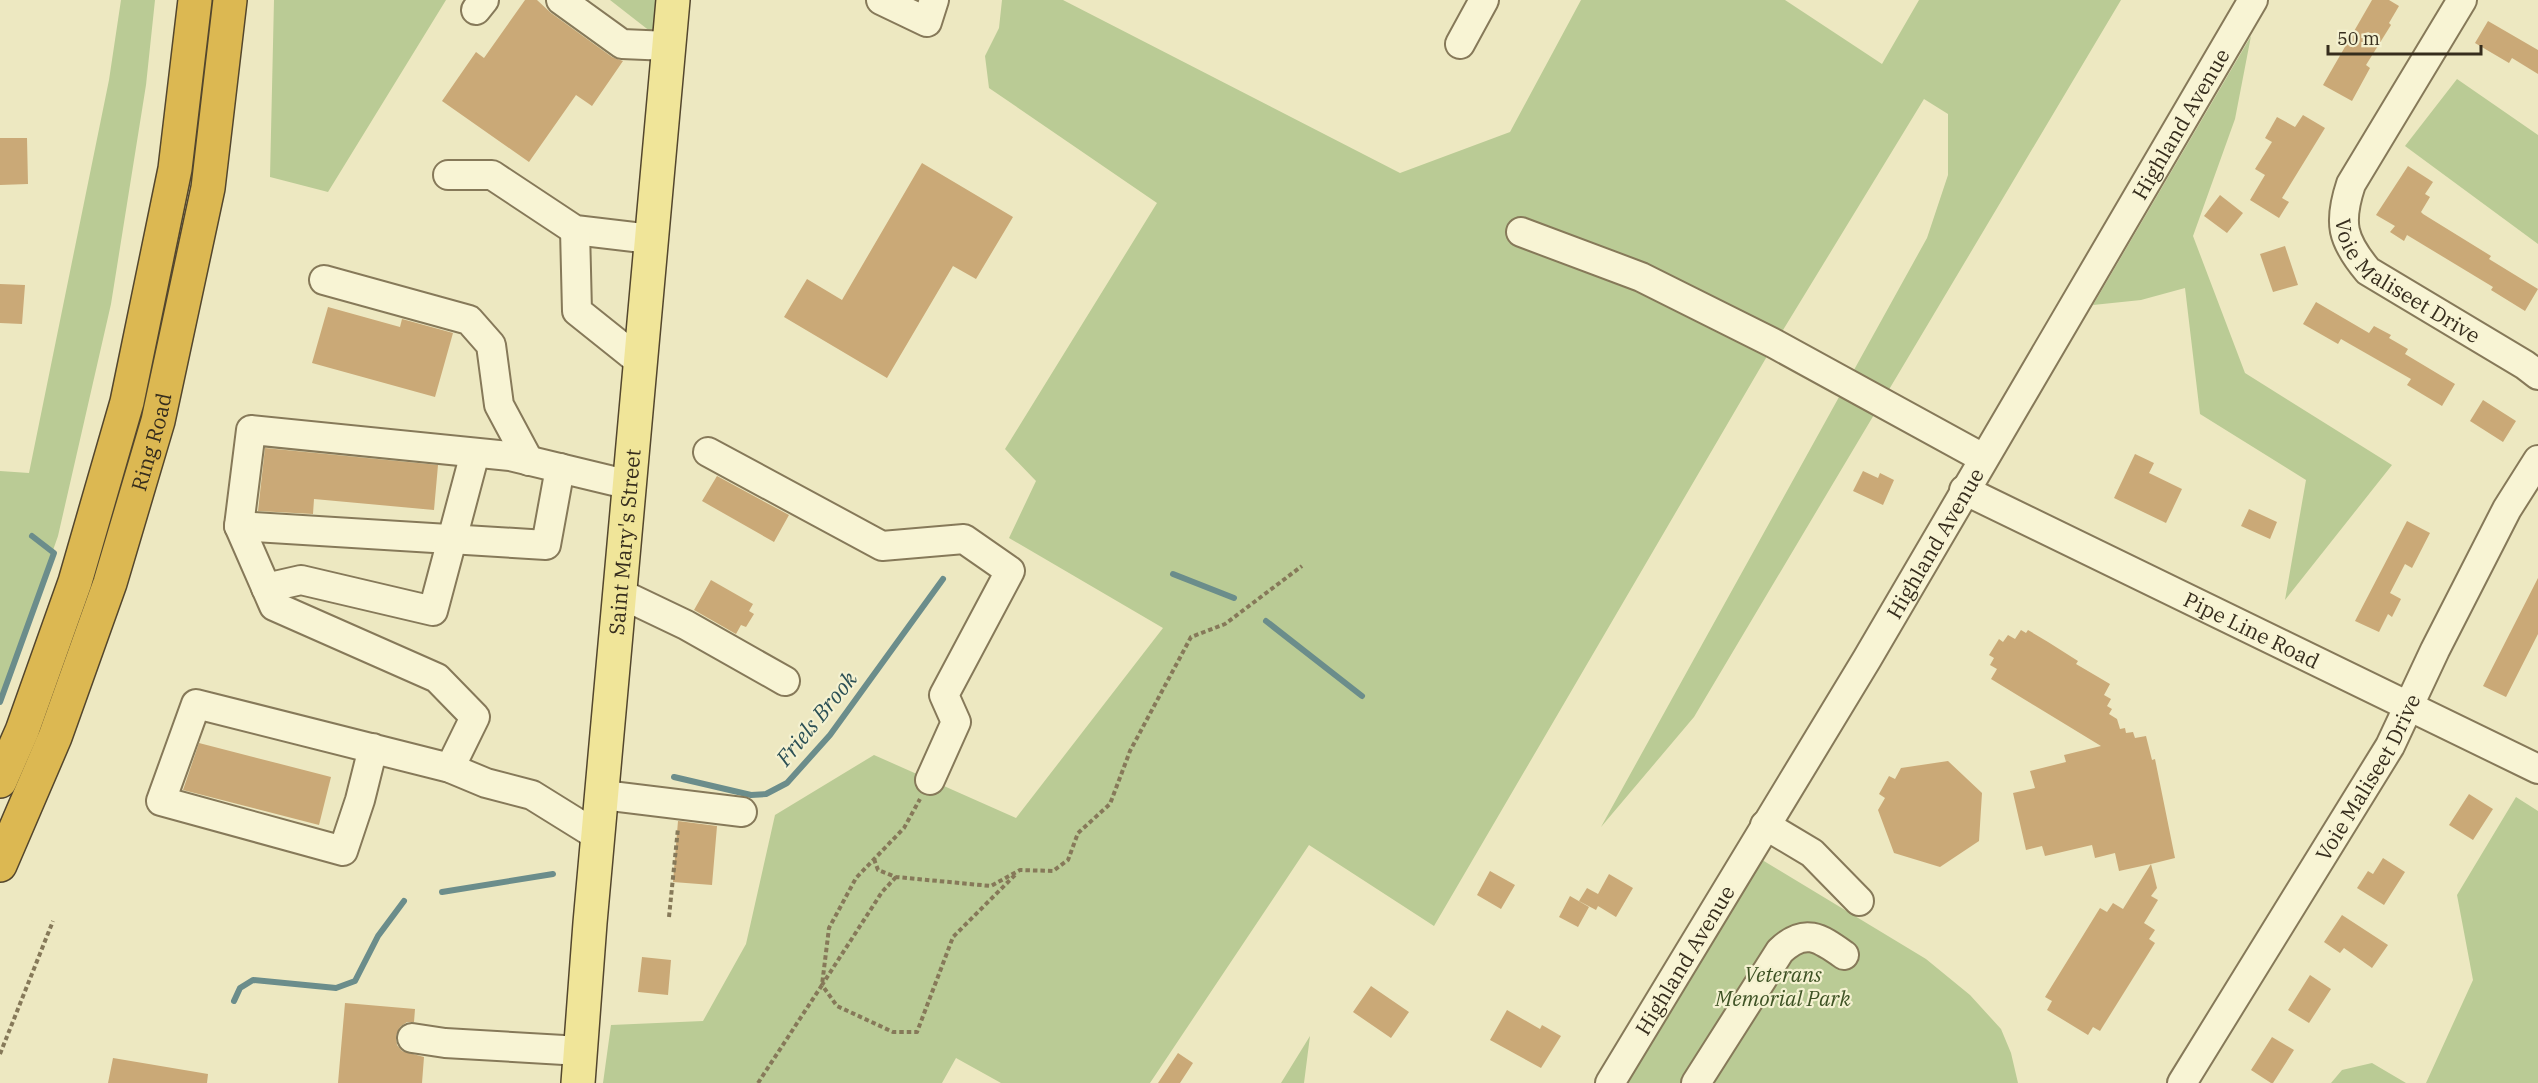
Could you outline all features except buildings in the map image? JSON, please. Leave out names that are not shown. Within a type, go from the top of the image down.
[{"type":"highway","name":"Ring Road","points":[[0,781],[22,731],[75,582],[127,402],[175,169],[195,0]]},
{"type":"highway","name":"Ring Road","points":[[0,865],[55,737],[110,583],[159,421],[208,188],[230,0]]},
{"type":"main road","name":"Saint Mary's Street","points":[[578,1083],[673,0]]},
{"type":"street","points":[[561,0],[622,44],[669,46]]},
{"type":"street","points":[[881,0],[927,22],[934,0]]},
{"type":"street","points":[[1460,44],[1484,0]]},
{"type":"street","name":"Highland Avenue","points":[[1610,1083],[1867,659],[2253,0]]},
{"type":"street","name":"Voie Maliseet Drive","points":[[2463,0],[2351,184],[2344,207],[2344,232],[2353,253],[2368,271],[2538,375]]},
{"type":"street","points":[[448,175],[492,175],[575,230],[651,239]]},
{"type":"street","points":[[575,230],[577,310],[642,363]]},
{"type":"street","points":[[1521,232],[1641,277],[1775,344],[1983,458]]},
{"type":"street","points":[[324,280],[468,320],[491,345],[500,405],[529,461]]},
{"type":"street","points":[[450,768],[475,717],[437,678],[274,606],[239,526],[251,430],[475,453],[529,461],[630,485]]},
{"type":"street","points":[[708,452],[882,546],[964,539],[1010,571],[944,695],[956,722],[930,780]]},
{"type":"street","points":[[266,588],[301,580],[433,611],[475,453]]},
{"type":"street","name":"Voie Maliseet Drive","points":[[2182,1083],[2390,746],[2435,650],[2507,509],[2538,460]]},
{"type":"street","points":[[239,526],[546,545],[560,468]]},
{"type":"street","name":"Pipe Line Road","points":[[1964,490],[2538,769]]},
{"type":"street","points":[[620,593],[686,625],[785,681]]},
{"type":"street","points":[[374,748],[343,851],[161,801],[196,704],[374,748],[450,768],[486,783],[532,795],[598,836]]},
{"type":"street","points":[[603,795],[742,812]]},
{"type":"street","points":[[1765,825],[1812,853],[1858,901]]},
{"type":"street","points":[[1696,1083],[1780,951],[1789,942],[1804,937],[1821,938],[1844,955]]},
{"type":"street","points":[[412,1038],[445,1043],[581,1051]]},
{"type":"path","points":[[874,859],[878,870],[896,878],[991,886],[1020,870],[1053,871],[1068,860],[1078,833],[1110,804],[1130,752],[1191,637],[1225,624],[1302,566]]},
{"type":"path","points":[[930,780],[904,828],[856,878],[828,928],[822,985],[837,1006],[893,1032],[917,1032],[952,937],[1020,870]]},
{"type":"path","points":[[669,917],[680,804]]},
{"type":"path","points":[[758,1083],[882,892],[896,878]]},
{"type":"path","points":[[0,1054],[53,921]]},
{"type":"green space","points":[[121,0],[155,0],[146,85],[111,304],[58,536],[0,701],[0,471],[29,473],[109,80]]},
{"type":"green space","points":[[274,0],[446,0],[328,192],[270,177]]},
{"type":"green space","points":[[610,0],[673,0],[669,46]]},
{"type":"green space","points":[[1002,0],[1063,0],[1400,173],[1510,132],[1581,0],[1785,0],[1882,64],[1919,0],[2121,0],[1694,717],[1601,827],[1927,238],[1948,175],[1948,114],[1924,99],[1766,358],[1434,926],[1309,845],[1150,1083],[1001,1083],[956,1058],[942,1083],[603,1083],[611,1025],[703,1021],[746,944],[775,815],[874,755],[1016,818],[1163,628],[1009,538],[1036,481],[1005,449],[1157,203],[989,88],[985,56],[999,28]]},
{"type":"green space","points":[[2251,36],[2235,119],[2193,236],[2245,373],[2392,465],[2285,600],[2306,480],[2200,414],[2185,288],[2141,300],[2093,305]]},
{"type":"green space","points":[[2457,79],[2538,135],[2538,244],[2405,146]]},
{"type":"green space","points":[[2516,797],[2538,811],[2538,1083],[2426,1083],[2473,980],[2457,895]]},
{"type":"green space","name":"Veterans Memorial Park","points":[[1749,852],[1926,959],[1970,995],[2001,1029],[2011,1053],[2018,1083],[1610,1083]]},
{"type":"green space","points":[[1310,1036],[1304,1083],[1281,1083]]},
{"type":"green space","points":[[2372,1063],[2406,1083],[2331,1083],[2342,1070]]},
{"type":"waterway","points":[[0,702],[54,553],[32,536]]},
{"type":"waterway","name":"Friels Brook","points":[[1173,574],[1234,598]]},
{"type":"waterway","name":"Friels Brook","points":[[674,777],[751,795],[766,794],[787,783],[830,735],[943,579]]},
{"type":"waterway","name":"Friels Brook","points":[[1266,621],[1362,696]]},
{"type":"waterway","name":"Friels Brook","points":[[442,892],[553,874]]},
{"type":"waterway","name":"Friels Brook","points":[[234,1001],[240,988],[253,980],[336,988],[355,981],[378,936],[404,901]]}]
